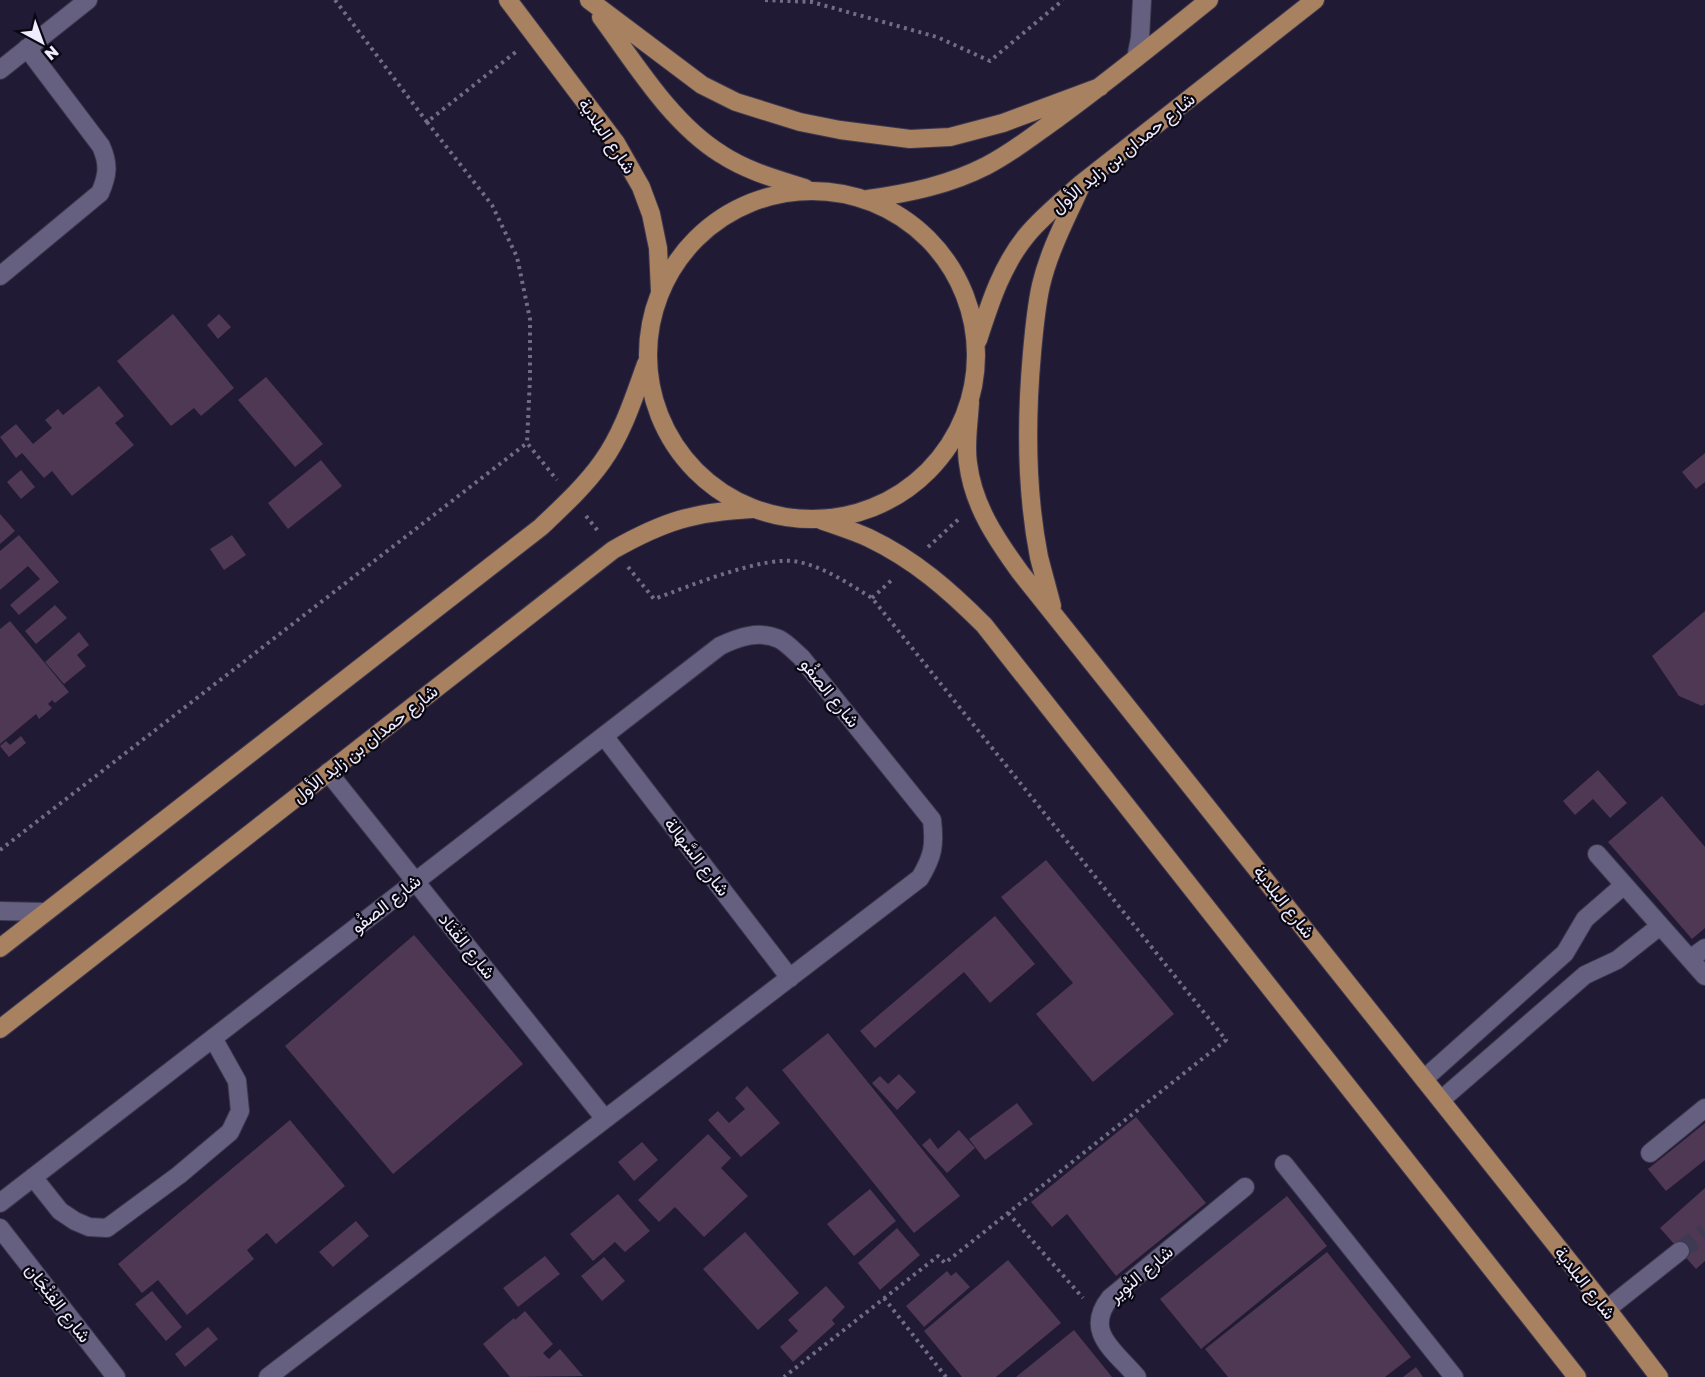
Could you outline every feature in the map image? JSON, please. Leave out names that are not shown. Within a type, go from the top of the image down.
[{"type":"main road","name":"شارع البلدية","points":[[508,0],[616,143],[641,187],[651,214],[658,248],[660,291]]},
{"type":"main road","points":[[588,0],[710,89],[736,102],[774,114],[840,130],[910,139],[950,137],[1003,123],[1100,87]]},
{"type":"main road","points":[[588,0],[663,100],[688,128],[720,154],[760,175],[810,189],[840,192],[868,199],[902,215],[931,240],[949,262],[970,304],[977,342],[976,372],[970,402],[949,447],[914,484],[870,509],[821,520],[786,518],[752,509],[718,491],[690,466],[667,435],[653,400],[647,362],[650,326],[660,291],[685,250],[720,218],[763,197],[810,189]]},
{"type":"main road","points":[[868,199],[912,193],[986,166],[1019,146],[1100,87],[1209,0]]},
{"type":"main road","name":"شارع حمدان بن زايد الأول","points":[[977,342],[993,295],[1008,264],[1027,235],[1082,183],[1315,0]]},
{"type":"main road","points":[[1053,611],[1040,557],[1033,512],[1029,459],[1030,378],[1036,308],[1042,283],[1050,258],[1082,183]]},
{"type":"main road","points":[[0,948],[541,527],[572,498],[603,462],[624,422],[647,362]]},
{"type":"main road","name":"شارع البلدية","points":[[970,402],[968,462],[977,502],[995,537],[1020,572],[1659,1377]]},
{"type":"main road","name":"شارع حمدان بن زايد الأول","points":[[0,1029],[613,550],[643,533],[678,519],[715,511],[752,509]]},
{"type":"main road","points":[[821,520],[868,538],[912,562],[951,592],[984,625],[1577,1377]]},
{"type":"street","points":[[0,69],[88,0]]},
{"type":"street","points":[[1136,58],[1140,38],[1142,0]]},
{"type":"street","points":[[0,276],[100,193],[108,170],[107,158],[101,146],[27,48]]},
{"type":"street","name":"شارع الصفُو","points":[[0,1203],[720,646],[738,637],[758,634],[779,639],[801,657],[932,820],[935,840],[931,861],[920,878],[268,1377]]},
{"type":"street","name":"شارع السَّهالة","points":[[604,736],[790,978]]},
{"type":"street","name":"شارع القْنَاد","points":[[328,772],[605,1119]]},
{"type":"street","points":[[1597,854],[1705,976]]},
{"type":"street","points":[[1424,1079],[1566,953],[1585,919],[1624,885]]},
{"type":"street","points":[[0,910],[24,913],[45,912]]},
{"type":"street","points":[[1441,1100],[1585,975],[1617,960],[1660,926]]},
{"type":"street","points":[[1690,959],[1705,948]]},
{"type":"street","points":[[33,1177],[60,1211],[89,1227],[107,1228],[179,1175],[231,1132],[240,1111],[237,1081],[213,1038]]},
{"type":"street","points":[[1650,1153],[1705,1108]]},
{"type":"street","points":[[1284,1164],[1454,1377]]},
{"type":"street","name":"شارع النُوِير","points":[[1137,1377],[1102,1336],[1098,1326],[1099,1316],[1110,1298],[1245,1187]]},
{"type":"street","name":"شارع الفِنْجَان","points":[[0,1228],[116,1377]]},
{"type":"street","points":[[1607,1309],[1680,1251]]},
{"type":"path","points":[[335,0],[492,205],[517,257],[530,319],[527,443],[654,599],[763,562],[796,561],[828,571],[872,598],[1226,1040],[945,1263],[938,1256],[783,1377]]},
{"type":"path","points":[[765,0],[812,2],[937,38],[990,61],[1063,0]]},
{"type":"path","points":[[427,122],[536,36]]},
{"type":"path","points":[[0,850],[527,443]]},
{"type":"path","points":[[1008,1213],[1099,1316]]},
{"type":"path","points":[[884,1298],[946,1377]]},
{"type":"building","points":[[173,314],[234,388],[201,416],[194,408],[171,426],[117,361]]},
{"type":"building","points":[[219,314],[231,327],[218,339],[207,325]]},
{"type":"building","points":[[266,377],[323,444],[295,467],[238,400]]},
{"type":"building","points":[[99,386],[124,416],[115,423],[134,445],[72,496],[52,471],[44,478],[22,453],[16,458],[0,437],[16,424],[33,444],[52,428],[45,420],[58,409],[63,415]]},
{"type":"building","points":[[1705,453],[1705,482],[1696,489],[1682,472]]},
{"type":"building","points":[[321,460],[342,486],[288,529],[268,503]]},
{"type":"building","points":[[21,470],[35,487],[21,499],[7,482]]},
{"type":"building","points":[[0,514],[15,531],[0,544]]},
{"type":"building","points":[[19,535],[59,582],[19,615],[10,605],[40,579],[28,566],[0,590],[0,551]]},
{"type":"building","points":[[232,535],[246,555],[224,570],[210,549]]},
{"type":"building","points":[[55,605],[67,618],[36,644],[25,631]]},
{"type":"building","points":[[1705,611],[1705,704],[1702,706],[1679,696],[1652,656]]},
{"type":"building","points":[[10,621],[69,692],[55,703],[52,700],[48,704],[52,708],[39,719],[36,714],[0,744],[0,629]]},
{"type":"building","points":[[79,632],[89,645],[77,655],[86,666],[64,684],[45,662]]},
{"type":"building","points":[[21,736],[26,743],[9,757],[0,746],[6,741],[10,745]]},
{"type":"building","points":[[1598,770],[1627,803],[1610,818],[1593,799],[1575,815],[1563,801]]},
{"type":"building","points":[[1662,796],[1705,847],[1705,928],[1692,939],[1608,842]]},
{"type":"building","points":[[1046,860],[1174,1014],[1093,1082],[1036,1014],[1073,983],[1001,897]]},
{"type":"building","points":[[995,916],[1035,964],[990,1003],[964,972],[875,1048],[860,1031]]},
{"type":"building","points":[[414,935],[523,1064],[393,1174],[285,1046]]},
{"type":"building","points":[[828,1033],[960,1196],[914,1233],[782,1070]]},
{"type":"building","points":[[899,1074],[916,1092],[897,1110],[872,1083],[880,1076],[888,1084]]},
{"type":"building","points":[[747,1086],[780,1123],[741,1157],[708,1120],[718,1111],[729,1123],[745,1109],[735,1098]]},
{"type":"building","points":[[1017,1103],[1033,1124],[985,1160],[969,1139]]},
{"type":"building","points":[[1136,1117],[1206,1203],[1116,1276],[1067,1214],[1052,1227],[1031,1202]]},
{"type":"building","points":[[290,1120],[345,1186],[276,1244],[267,1233],[247,1250],[254,1259],[187,1315],[158,1280],[142,1293],[118,1264]]},
{"type":"building","points":[[1705,1123],[1705,1160],[1666,1191],[1648,1169]]},
{"type":"building","points":[[959,1130],[975,1148],[947,1173],[922,1145],[930,1138],[938,1149]]},
{"type":"building","points":[[708,1134],[731,1158],[721,1168],[748,1196],[704,1237],[675,1207],[659,1222],[638,1200]]},
{"type":"building","points":[[642,1142],[658,1160],[634,1181],[618,1162]]},
{"type":"building","points":[[1705,1188],[1705,1261],[1696,1269],[1660,1228]]},
{"type":"building","points":[[870,1189],[896,1221],[854,1256],[827,1224]]},
{"type":"building","points":[[618,1194],[650,1231],[625,1252],[615,1242],[593,1261],[570,1234]]},
{"type":"building","points":[[1287,1196],[1327,1246],[1201,1349],[1160,1299]]},
{"type":"building","points":[[356,1221],[369,1236],[333,1267],[319,1252]]},
{"type":"building","points":[[897,1228],[920,1255],[880,1290],[858,1263]]},
{"type":"building","points":[[745,1232],[799,1293],[758,1330],[703,1269]]},
{"type":"building","points":[[1327,1252],[1411,1357],[1385,1377],[1228,1377],[1205,1349]]},
{"type":"building","points":[[545,1256],[560,1274],[518,1307],[503,1288]]},
{"type":"building","points":[[604,1257],[625,1281],[602,1301],[581,1276]]},
{"type":"building","points":[[1008,1260],[1061,1323],[996,1377],[962,1377],[924,1331]]},
{"type":"building","points":[[947,1271],[951,1276],[956,1272],[970,1287],[924,1327],[906,1306]]},
{"type":"building","points":[[826,1286],[845,1307],[832,1320],[835,1324],[793,1362],[780,1347],[798,1331],[788,1320]]},
{"type":"building","points":[[152,1291],[182,1327],[166,1341],[135,1304]]},
{"type":"building","points":[[525,1311],[553,1344],[543,1353],[549,1359],[560,1349],[583,1376],[510,1377],[483,1344]]},
{"type":"building","points":[[208,1327],[218,1339],[185,1367],[175,1354]]},
{"type":"building","points":[[1074,1330],[1112,1377],[1016,1377]]},
{"type":"building","points":[[1416,1367],[1423,1377],[1403,1377]]},
{"type":"tunnel","points":[[1680,1251],[1705,1232]]}]
